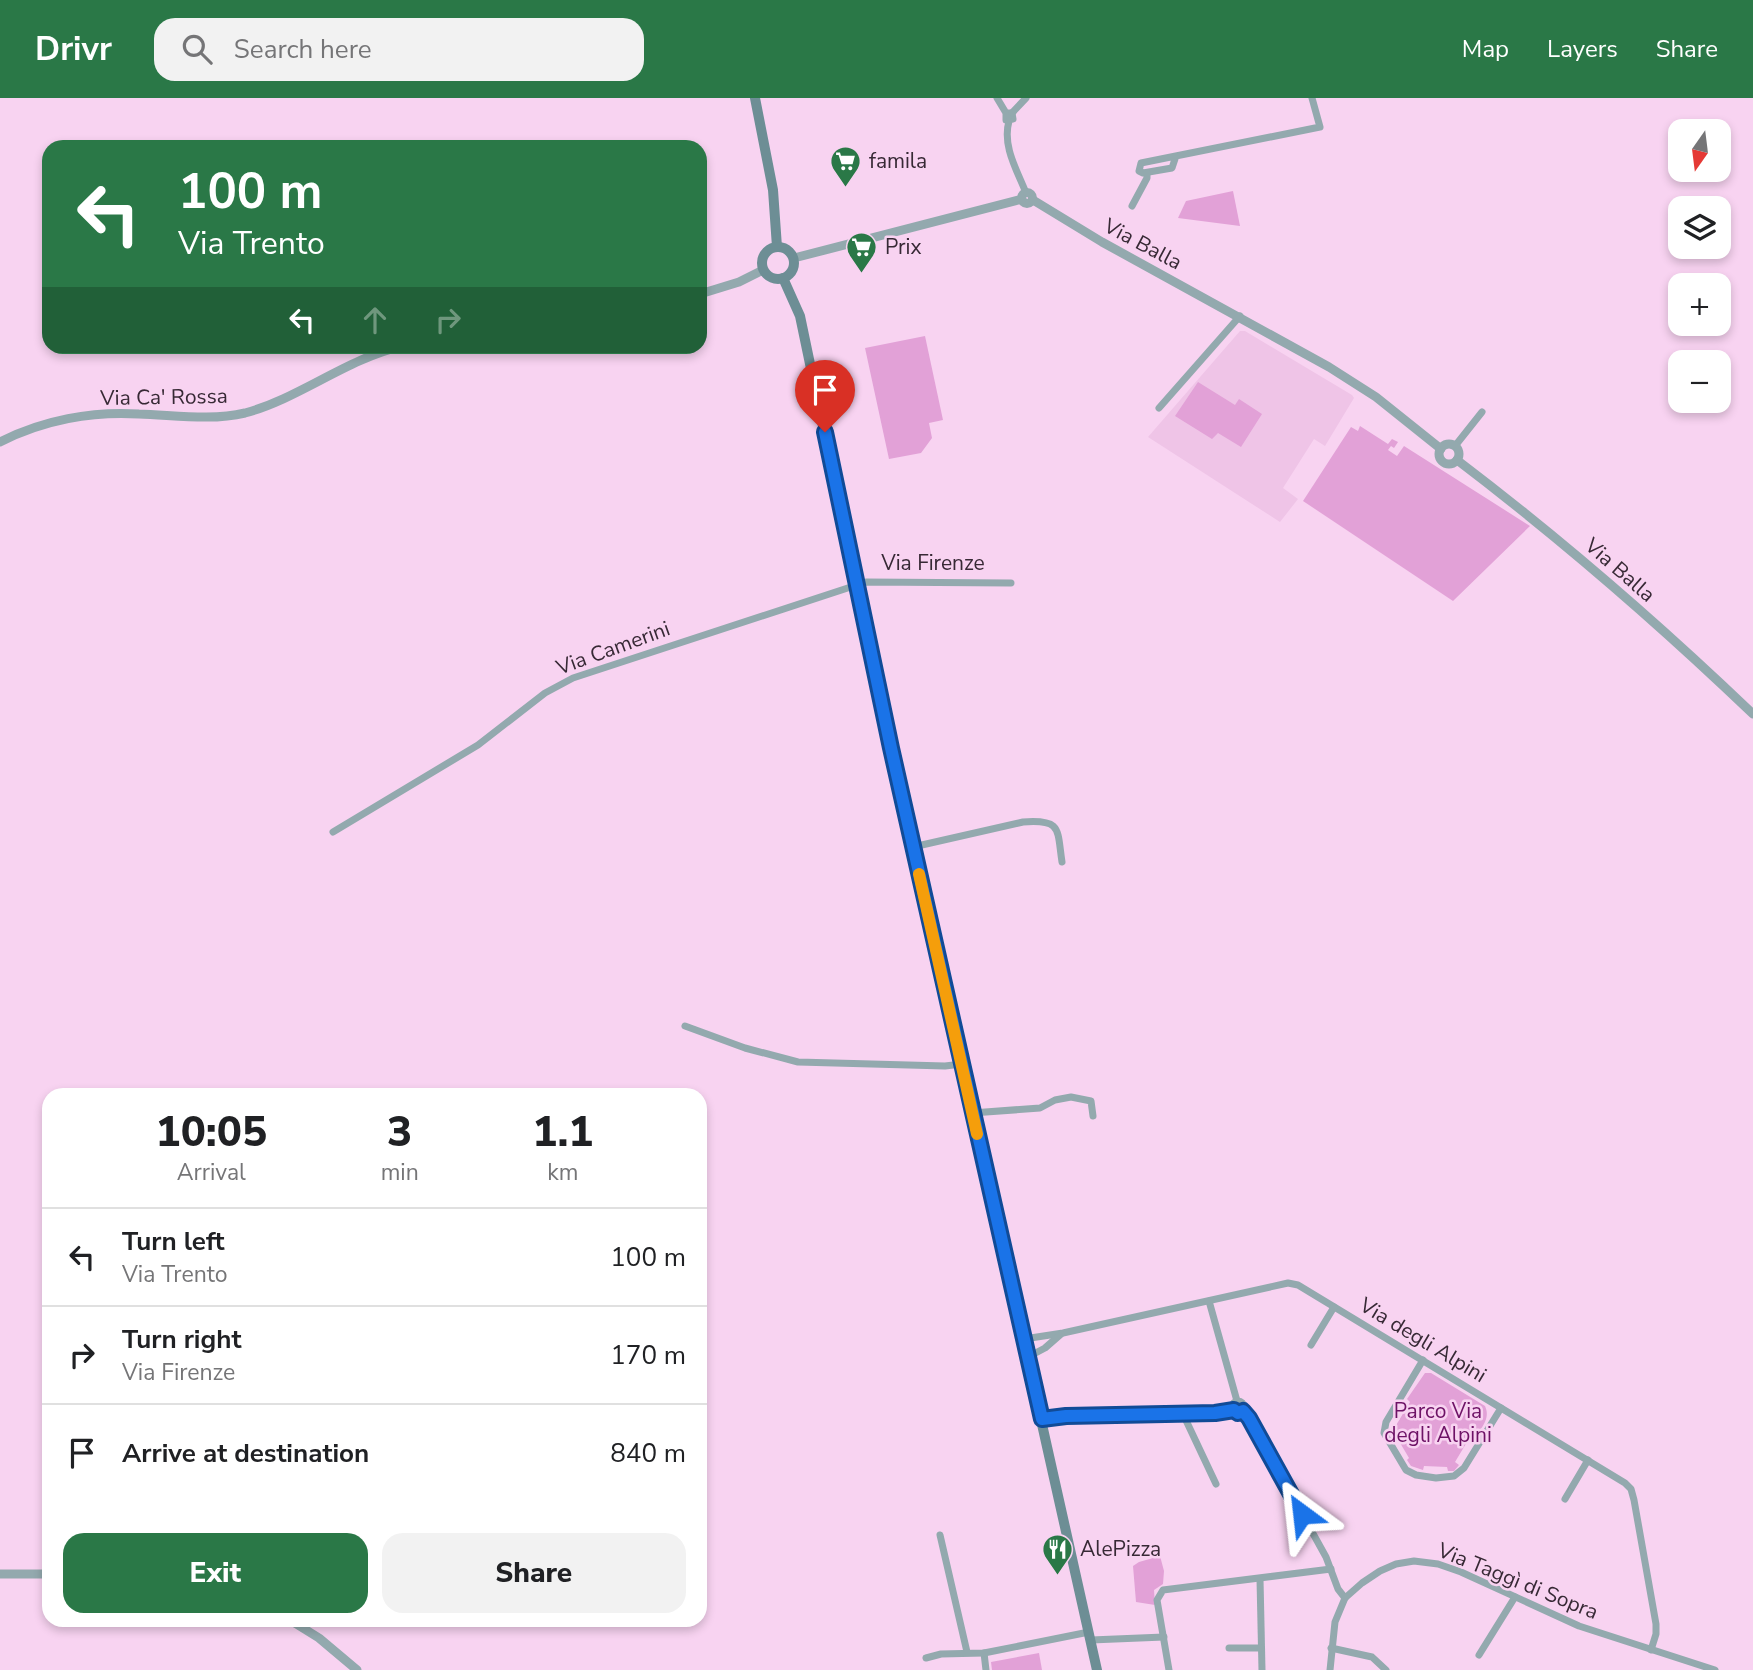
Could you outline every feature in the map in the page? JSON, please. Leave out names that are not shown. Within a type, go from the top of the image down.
[{"type":"main road","points":[[755,98],[773,190],[777,247]]},
{"type":"main road","points":[[777,247],[787,250],[794,258],[793,268],[783,278],[773,278],[764,270],[762,263],[765,254],[777,247]]},
{"type":"main road","name":"Via Firenze","points":[[783,278],[800,316],[913,847],[1097,1670]]},
{"type":"street","points":[[997,98],[1009,115]]},
{"type":"street","points":[[794,258],[1027,198],[1006,138],[1009,115],[1027,98]]},
{"type":"street","points":[[1132,206],[1147,178],[1147,173],[1139,171],[1141,163],[1320,127],[1312,98]]},
{"type":"street","name":"Via Balla","points":[[1027,198],[1362,387],[1441,449]]},
{"type":"street","points":[[707,292],[739,282],[764,270]]},
{"type":"street","points":[[1159,408],[1240,316]]},
{"type":"street","name":"Via Ca' Rossa","points":[[0,442],[36,426],[91,416],[121,413],[217,417],[247,412],[377,354]]},
{"type":"street","points":[[1455,446],[1482,412]]},
{"type":"street","points":[[1450,444],[1455,446],[1459,453],[1457,460],[1448,464],[1444,462],[1441,449],[1450,444]]},
{"type":"street","name":"Via Balla","points":[[1457,460],[1565,545],[1753,714]]},
{"type":"street","name":"Via Firenze","points":[[856,585],[873,582],[1011,583]]},
{"type":"street","name":"Via Camerini","points":[[332,832],[478,745],[557,685],[856,585]]},
{"type":"street","points":[[913,847],[1023,822],[1041,821],[1052,824],[1057,830],[1062,862]]},
{"type":"street","points":[[685,1026],[745,1048],[798,1062],[945,1066],[962,1064]]},
{"type":"street","points":[[972,1113],[1040,1108],[1055,1100],[1071,1097],[1091,1101],[1093,1116]]},
{"type":"street","name":"Via degli Alpini","points":[[1024,1339],[1288,1283],[1298,1285],[1588,1460],[1631,1489],[1656,1624],[1651,1650]]},
{"type":"street","points":[[1209,1301],[1237,1401]]},
{"type":"street","points":[[1311,1345],[1334,1307]]},
{"type":"street","name":"Via degli Alpini","points":[[1028,1357],[1045,1348],[1062,1333]]},
{"type":"street","points":[[1423,1360],[1385,1422],[1384,1433],[1400,1462],[1410,1472],[1436,1478],[1454,1476],[1464,1468],[1501,1408]]},
{"type":"street","points":[[1234,1410],[1233,1405],[1237,1401]]},
{"type":"street","points":[[1237,1401],[1244,1404],[1243,1411],[1331,1569],[1338,1590],[1345,1598],[1335,1622],[1330,1670]]},
{"type":"street","points":[[1042,1419],[1243,1411]]},
{"type":"street","points":[[1184,1414],[1216,1484]]},
{"type":"street","points":[[1565,1499],[1588,1460]]},
{"type":"street","points":[[940,1535],[967,1652]]},
{"type":"street","name":"Via Taggì di Sopra","points":[[1345,1598],[1380,1571],[1396,1564],[1414,1561],[1438,1564],[1579,1626],[1715,1670]]},
{"type":"street","points":[[1169,1670],[1157,1600],[1163,1590],[1331,1569]]},
{"type":"street","points":[[0,1574],[42,1574]]},
{"type":"street","points":[[1260,1579],[1262,1670]]},
{"type":"street","points":[[1479,1655],[1515,1597]]},
{"type":"street","points":[[301,1627],[319,1638],[357,1670]]},
{"type":"street","points":[[926,1658],[941,1654],[984,1653],[1090,1636],[1164,1637]]},
{"type":"street","points":[[1229,1648],[1261,1648]]},
{"type":"street","points":[[1331,1648],[1372,1657],[1386,1670]]},
{"type":"street","points":[[984,1653],[986,1670]]},
{"type":"shaded area","points":[[1240,331],[1245,331],[1354,398],[1325,446],[1314,439],[1283,488],[1298,499],[1280,522],[1148,437]]},
{"type":"green space","points":[[1233,191],[1240,226],[1178,218],[1186,201]]},
{"type":"green space","points":[[925,336],[943,420],[929,423],[932,438],[921,453],[889,459],[865,348]]},
{"type":"green space","points":[[1198,382],[1235,405],[1239,399],[1262,414],[1241,447],[1218,433],[1212,439],[1175,416]]},
{"type":"green space","points":[[1360,426],[1388,444],[1392,439],[1398,442],[1394,448],[1391,446],[1388,450],[1397,456],[1404,446],[1530,526],[1453,601],[1303,501],[1351,427],[1358,431]]},
{"type":"green space","name":"Parco Via degli Alpini","points":[[1425,1373],[1431,1373],[1485,1406],[1487,1411],[1484,1423],[1474,1439],[1470,1437],[1455,1462],[1459,1465],[1454,1471],[1448,1471],[1447,1467],[1424,1466],[1423,1470],[1411,1466],[1396,1436],[1391,1435],[1392,1425],[1395,1427],[1410,1402],[1407,1399]]},
{"type":"green space","points":[[1160,1556],[1164,1571],[1163,1584],[1154,1590],[1155,1605],[1136,1602],[1133,1566]]},
{"type":"green space","points":[[1039,1653],[1042,1670],[992,1670],[991,1662]]},
{"type":"slow traffic","points":[[919,874],[977,1134]]},
{"type":"place","name":"famila","points":[[846,188]]},
{"type":"place","name":"Prix","points":[[862,274]]},
{"type":"place","name":"AlePizza","points":[[1057,1576]]},
{"type":"route","points":[[825,432],[891,748],[1042,1419],[1243,1411],[1302,1514]]}]
